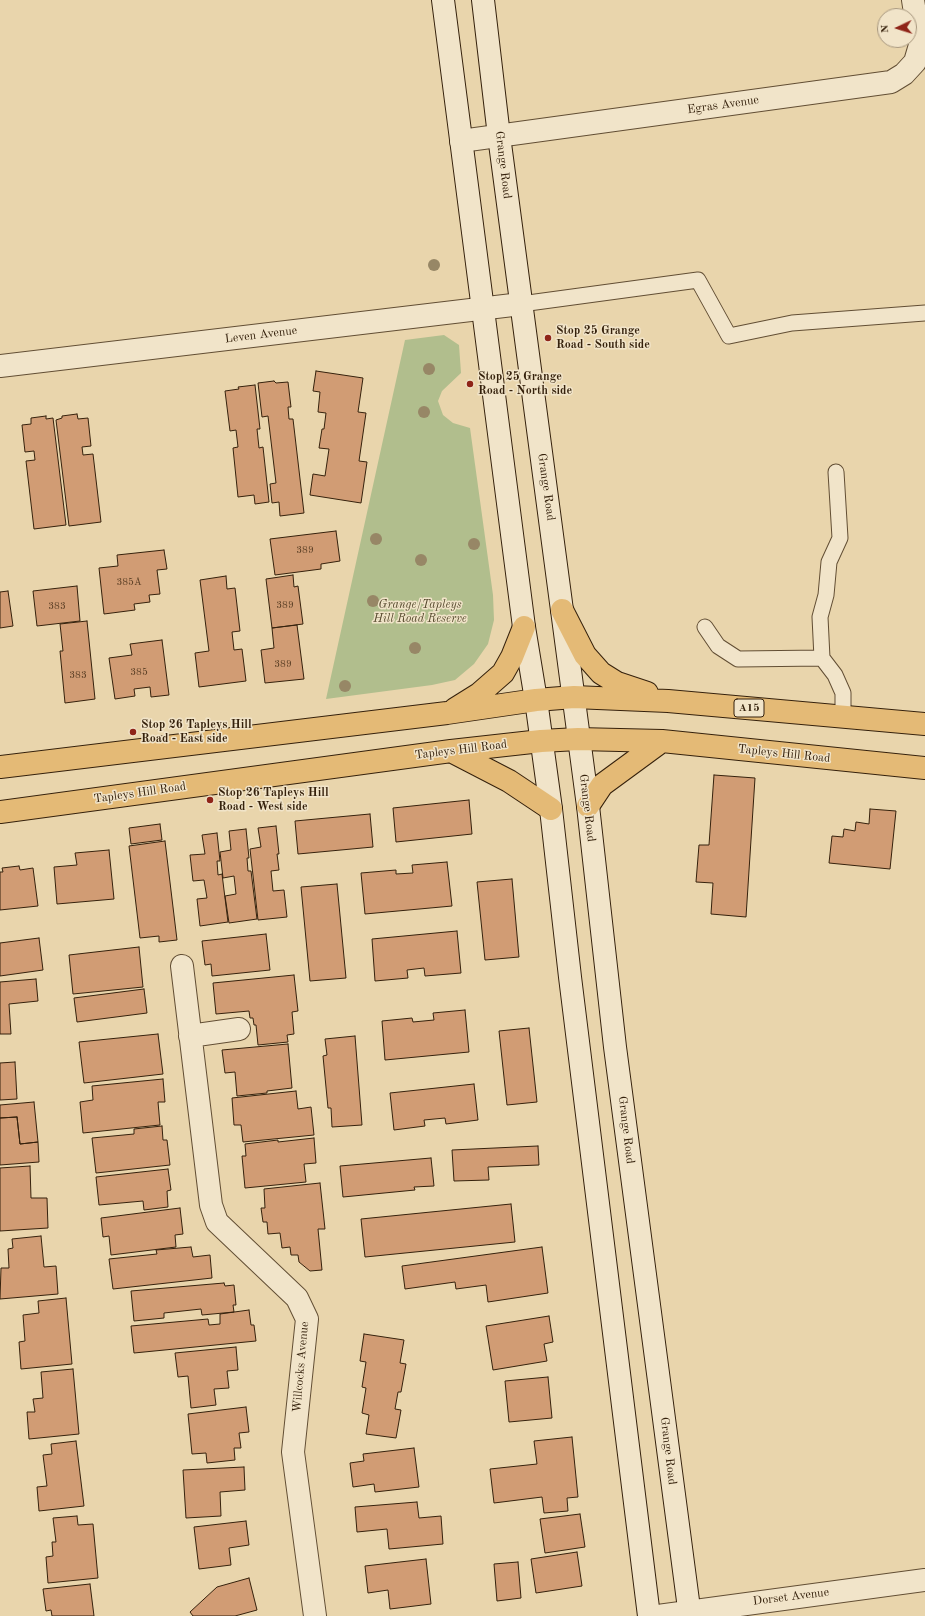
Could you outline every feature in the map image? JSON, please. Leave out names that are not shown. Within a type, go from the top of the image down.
[{"type":"main road","points":[[443,0],[524,627],[551,809],[570,977],[649,1616]]},
{"type":"main road","name":"Grange Road","points":[[483,0],[499,136],[588,806],[616,1047],[690,1614]]},
{"type":"main road","name":"Egras Avenue","points":[[461,141],[891,82],[904,74],[915,62],[920,45],[913,0]]},
{"type":"main road","name":"Leven Avenue","points":[[0,366],[521,304]]},
{"type":"main road","points":[[562,610],[585,655],[601,674],[617,683],[668,701]]},
{"type":"main road","points":[[447,714],[479,694],[503,673],[512,657],[524,627]]},
{"type":"main road","name":"A15","points":[[0,767],[447,714],[536,700],[574,697],[668,701],[925,724]]},
{"type":"main road","name":"Tapleys Hill Road","points":[[0,812],[451,751],[541,741],[578,739],[662,741],[925,768]]},
{"type":"main road","points":[[588,806],[602,785],[662,741]]},
{"type":"main road","points":[[451,751],[509,781],[551,809]]},
{"type":"main road","name":"Willcocks Avenue","points":[[182,966],[211,1205],[217,1222],[297,1298],[307,1319],[293,1452],[315,1616]]},
{"type":"main road","points":[[190,1036],[238,1029]]},
{"type":"main road","name":"Dorset Avenue","points":[[658,1616],[690,1614],[925,1580]]},
{"type":"lane","points":[[521,304],[698,280],[729,336],[792,323],[925,313]]},
{"type":"lane","points":[[836,472],[840,538],[829,562],[826,595],[820,617],[822,658],[835,674],[843,693],[843,717]]},
{"type":"lane","points":[[705,627],[718,646],[738,659],[822,658]]},
{"type":"green space","name":"Grange/Tapleys Hill Road Reserve","points":[[444,335],[459,345],[461,373],[442,391],[438,401],[443,415],[453,423],[470,428],[493,595],[494,620],[488,644],[474,664],[455,680],[432,685],[326,699],[405,340]]},
{"type":"building","points":[[316,371],[363,378],[358,412],[366,413],[359,461],[367,462],[361,503],[310,495],[313,474],[325,476],[329,449],[319,448],[326,413],[318,412],[320,392],[313,391]]},
{"type":"building","points":[[274,381],[276,383],[288,382],[291,407],[288,407],[289,419],[293,419],[304,513],[280,516],[279,502],[272,503],[270,484],[276,483],[268,416],[262,417],[258,383]]},
{"type":"building","points":[[255,385],[260,429],[257,429],[259,448],[263,447],[269,502],[255,504],[254,495],[238,497],[233,448],[238,447],[236,430],[230,431],[225,391],[239,389],[238,387]]},
{"type":"building","points":[[77,414],[78,419],[88,418],[91,446],[82,447],[83,455],[93,454],[101,522],[69,526],[56,420],[62,418],[62,416]]},
{"type":"building","points":[[46,416],[46,419],[53,418],[66,525],[34,529],[26,461],[35,460],[34,451],[25,452],[22,425],[31,424],[31,418]]},
{"type":"building","points":[[336,531],[340,561],[321,564],[321,569],[275,575],[270,539]]},
{"type":"building","points":[[164,550],[167,569],[157,570],[160,594],[149,595],[150,602],[134,604],[135,610],[104,614],[99,568],[118,566],[117,555]]},
{"type":"building","points":[[293,575],[294,587],[298,586],[303,624],[272,628],[266,579]]},
{"type":"building","points":[[226,576],[227,589],[235,588],[240,631],[232,632],[234,650],[242,649],[246,681],[199,687],[195,653],[209,651],[200,580]]},
{"type":"building","points":[[77,586],[80,621],[37,626],[33,591]]},
{"type":"building","points":[[8,591],[13,626],[0,628],[0,592]]},
{"type":"building","points":[[87,621],[95,699],[65,703],[60,651],[63,651],[60,624]]},
{"type":"building","points":[[297,625],[304,679],[265,683],[261,650],[274,648],[272,628]]},
{"type":"building","points":[[162,640],[169,695],[151,697],[150,687],[134,689],[135,696],[115,699],[109,658],[132,655],[130,644]]},
{"type":"building","points":[[714,775],[755,778],[746,917],[711,914],[713,883],[696,882],[699,845],[709,845]]},
{"type":"building","points":[[469,800],[472,834],[396,842],[393,808]]},
{"type":"building","points":[[870,809],[896,811],[890,869],[829,863],[832,836],[843,837],[844,829],[855,831],[856,822],[869,824]]},
{"type":"building","points":[[370,814],[373,847],[298,854],[295,821]]},
{"type":"building","points":[[160,824],[162,840],[131,844],[129,828]]},
{"type":"building","points":[[276,826],[279,870],[271,871],[273,891],[284,890],[287,917],[258,920],[250,849],[261,847],[258,828]]},
{"type":"building","points":[[246,829],[249,858],[247,858],[248,871],[251,871],[257,919],[229,923],[225,896],[236,894],[234,876],[223,878],[220,852],[231,850],[229,831]]},
{"type":"building","points":[[217,833],[220,861],[217,861],[218,875],[222,874],[228,922],[200,926],[197,899],[207,898],[204,880],[193,881],[190,855],[205,854],[202,835]]},
{"type":"building","points":[[165,841],[177,940],[159,942],[159,936],[140,938],[129,846]]},
{"type":"building","points":[[109,850],[114,899],[57,904],[54,867],[77,865],[75,853]]},
{"type":"building","points":[[447,862],[452,906],[365,914],[361,873],[396,870],[396,874],[413,873],[412,865]]},
{"type":"building","points":[[19,866],[20,870],[33,868],[38,906],[0,910],[0,872],[3,872],[2,868]]},
{"type":"building","points":[[512,879],[519,957],[485,960],[477,882]]},
{"type":"building","points":[[337,884],[346,978],[310,981],[301,887]]},
{"type":"building","points":[[457,931],[461,973],[425,976],[424,968],[407,970],[408,978],[375,981],[372,939]]},
{"type":"building","points":[[266,934],[270,970],[212,976],[211,964],[205,965],[202,941]]},
{"type":"building","points":[[39,938],[43,970],[0,976],[0,943]]},
{"type":"building","points":[[139,947],[143,987],[73,994],[69,955]]},
{"type":"building","points":[[294,975],[298,1011],[292,1012],[294,1034],[287,1035],[288,1042],[258,1045],[256,1025],[254,1025],[253,1018],[250,1018],[249,1011],[216,1014],[213,983]]},
{"type":"building","points":[[36,979],[38,1001],[9,1004],[11,1034],[0,1034],[0,982]]},
{"type":"building","points":[[144,989],[147,1013],[77,1022],[74,998]]},
{"type":"building","points":[[465,1010],[469,1052],[385,1060],[382,1021],[412,1018],[413,1022],[434,1020],[433,1013]]},
{"type":"building","points":[[529,1028],[537,1102],[507,1105],[499,1031]]},
{"type":"building","points":[[158,1034],[163,1074],[84,1083],[79,1042]]},
{"type":"building","points":[[355,1036],[362,1125],[332,1127],[331,1108],[328,1108],[323,1056],[327,1055],[325,1039]]},
{"type":"building","points":[[288,1044],[292,1088],[267,1091],[267,1093],[237,1096],[235,1072],[225,1073],[222,1050]]},
{"type":"building","points":[[15,1062],[17,1099],[0,1100],[0,1063]]},
{"type":"building","points":[[163,1079],[165,1102],[158,1102],[160,1125],[83,1133],[80,1102],[93,1100],[92,1086]]},
{"type":"building","points":[[474,1084],[478,1120],[446,1124],[445,1118],[424,1120],[425,1126],[394,1130],[390,1093]]},
{"type":"building","points":[[296,1091],[298,1109],[311,1107],[314,1135],[243,1142],[241,1125],[234,1125],[232,1098]]},
{"type":"building","points":[[34,1102],[38,1142],[20,1144],[17,1117],[0,1118],[0,1105]]},
{"type":"building","points":[[17,1117],[20,1144],[38,1142],[39,1162],[0,1165],[0,1118]]},
{"type":"building","points":[[162,1126],[163,1140],[167,1140],[170,1165],[96,1173],[92,1138],[134,1134],[134,1129]]},
{"type":"building","points":[[314,1138],[316,1163],[304,1164],[306,1182],[245,1188],[242,1156],[246,1156],[245,1144]]},
{"type":"building","points":[[538,1146],[539,1165],[488,1167],[489,1180],[454,1181],[452,1150]]},
{"type":"building","points":[[431,1158],[434,1186],[414,1187],[415,1190],[343,1197],[340,1166]]},
{"type":"building","points":[[30,1166],[31,1198],[47,1198],[48,1228],[0,1231],[0,1168]]},
{"type":"building","points":[[168,1169],[171,1190],[167,1191],[168,1207],[144,1210],[143,1201],[99,1205],[96,1177]]},
{"type":"building","points":[[320,1183],[325,1229],[318,1229],[322,1270],[310,1271],[299,1262],[298,1255],[291,1255],[290,1247],[282,1248],[280,1233],[268,1234],[267,1222],[263,1222],[261,1208],[265,1208],[264,1189]]},
{"type":"building","points":[[511,1204],[515,1242],[365,1257],[361,1219]]},
{"type":"building","points":[[180,1208],[183,1234],[175,1235],[176,1247],[111,1255],[109,1236],[103,1237],[101,1218]]},
{"type":"building","points":[[41,1236],[44,1267],[56,1266],[58,1294],[0,1299],[1,1268],[9,1268],[8,1249],[13,1248],[12,1239]]},
{"type":"building","points":[[191,1247],[193,1257],[210,1255],[212,1278],[113,1289],[109,1259],[157,1254],[156,1250]]},
{"type":"building","points":[[542,1247],[548,1293],[488,1302],[486,1285],[456,1289],[455,1282],[405,1289],[402,1266]]},
{"type":"building","points":[[224,1283],[225,1286],[234,1285],[236,1305],[233,1305],[234,1312],[202,1315],[201,1309],[164,1313],[164,1318],[134,1321],[131,1291]]},
{"type":"building","points":[[66,1298],[72,1364],[21,1369],[19,1342],[25,1341],[23,1315],[39,1313],[38,1301]]},
{"type":"building","points":[[249,1310],[251,1325],[254,1325],[256,1341],[134,1353],[131,1326],[208,1319],[209,1325],[220,1324],[220,1314]]},
{"type":"building","points":[[549,1316],[553,1342],[544,1344],[547,1361],[493,1370],[486,1326]]},
{"type":"building","points":[[364,1334],[404,1340],[400,1363],[406,1364],[401,1392],[398,1392],[395,1409],[401,1410],[396,1438],[366,1434],[369,1415],[362,1413],[366,1388],[362,1387],[366,1362],[360,1361]]},
{"type":"building","points":[[236,1347],[238,1370],[227,1371],[229,1388],[214,1389],[216,1405],[191,1408],[188,1376],[178,1377],[175,1353]]},
{"type":"building","points":[[73,1369],[79,1434],[29,1439],[27,1412],[35,1412],[33,1399],[43,1398],[41,1372]]},
{"type":"building","points":[[548,1377],[552,1418],[509,1422],[505,1381]]},
{"type":"building","points":[[246,1407],[249,1432],[239,1433],[241,1448],[234,1448],[235,1460],[207,1463],[206,1453],[192,1454],[188,1414]]},
{"type":"building","points":[[572,1437],[578,1497],[567,1498],[568,1511],[544,1513],[542,1497],[494,1503],[490,1469],[537,1464],[534,1441]]},
{"type":"building","points":[[76,1441],[84,1506],[39,1511],[37,1487],[47,1486],[43,1455],[52,1454],[51,1444]]},
{"type":"building","points":[[414,1448],[419,1487],[375,1492],[374,1484],[353,1487],[350,1463],[364,1461],[363,1454]]},
{"type":"building","points":[[244,1467],[245,1490],[220,1492],[221,1516],[186,1518],[183,1470]]},
{"type":"building","points":[[417,1502],[419,1518],[441,1516],[443,1544],[389,1549],[387,1529],[357,1532],[355,1507]]},
{"type":"building","points":[[580,1514],[585,1547],[545,1553],[540,1519]]},
{"type":"building","points":[[77,1516],[78,1525],[93,1524],[98,1578],[48,1583],[46,1557],[53,1556],[52,1542],[56,1542],[53,1518]]},
{"type":"building","points":[[246,1521],[249,1545],[229,1548],[231,1565],[199,1569],[194,1527]]},
{"type":"building","points":[[577,1552],[582,1586],[536,1593],[531,1559]]},
{"type":"building","points":[[426,1559],[431,1604],[390,1609],[388,1590],[368,1593],[365,1566]]},
{"type":"building","points":[[518,1562],[521,1598],[497,1601],[494,1564]]},
{"type":"building","points":[[249,1578],[257,1610],[235,1616],[193,1616],[190,1612],[217,1587]]},
{"type":"building","points":[[90,1584],[94,1616],[52,1616],[51,1610],[46,1611],[43,1589]]},
{"type":"place","name":"Stop 25 Grange Road - South side","points":[[548,338]]},
{"type":"place","name":"Stop 25 Grange Road - North side","points":[[470,384]]},
{"type":"place","name":"Stop 26 Tapleys Hill Road - East side","points":[[133,732]]},
{"type":"place","name":"Stop 26 Tapleys Hill Road - West side","points":[[210,800]]}]
